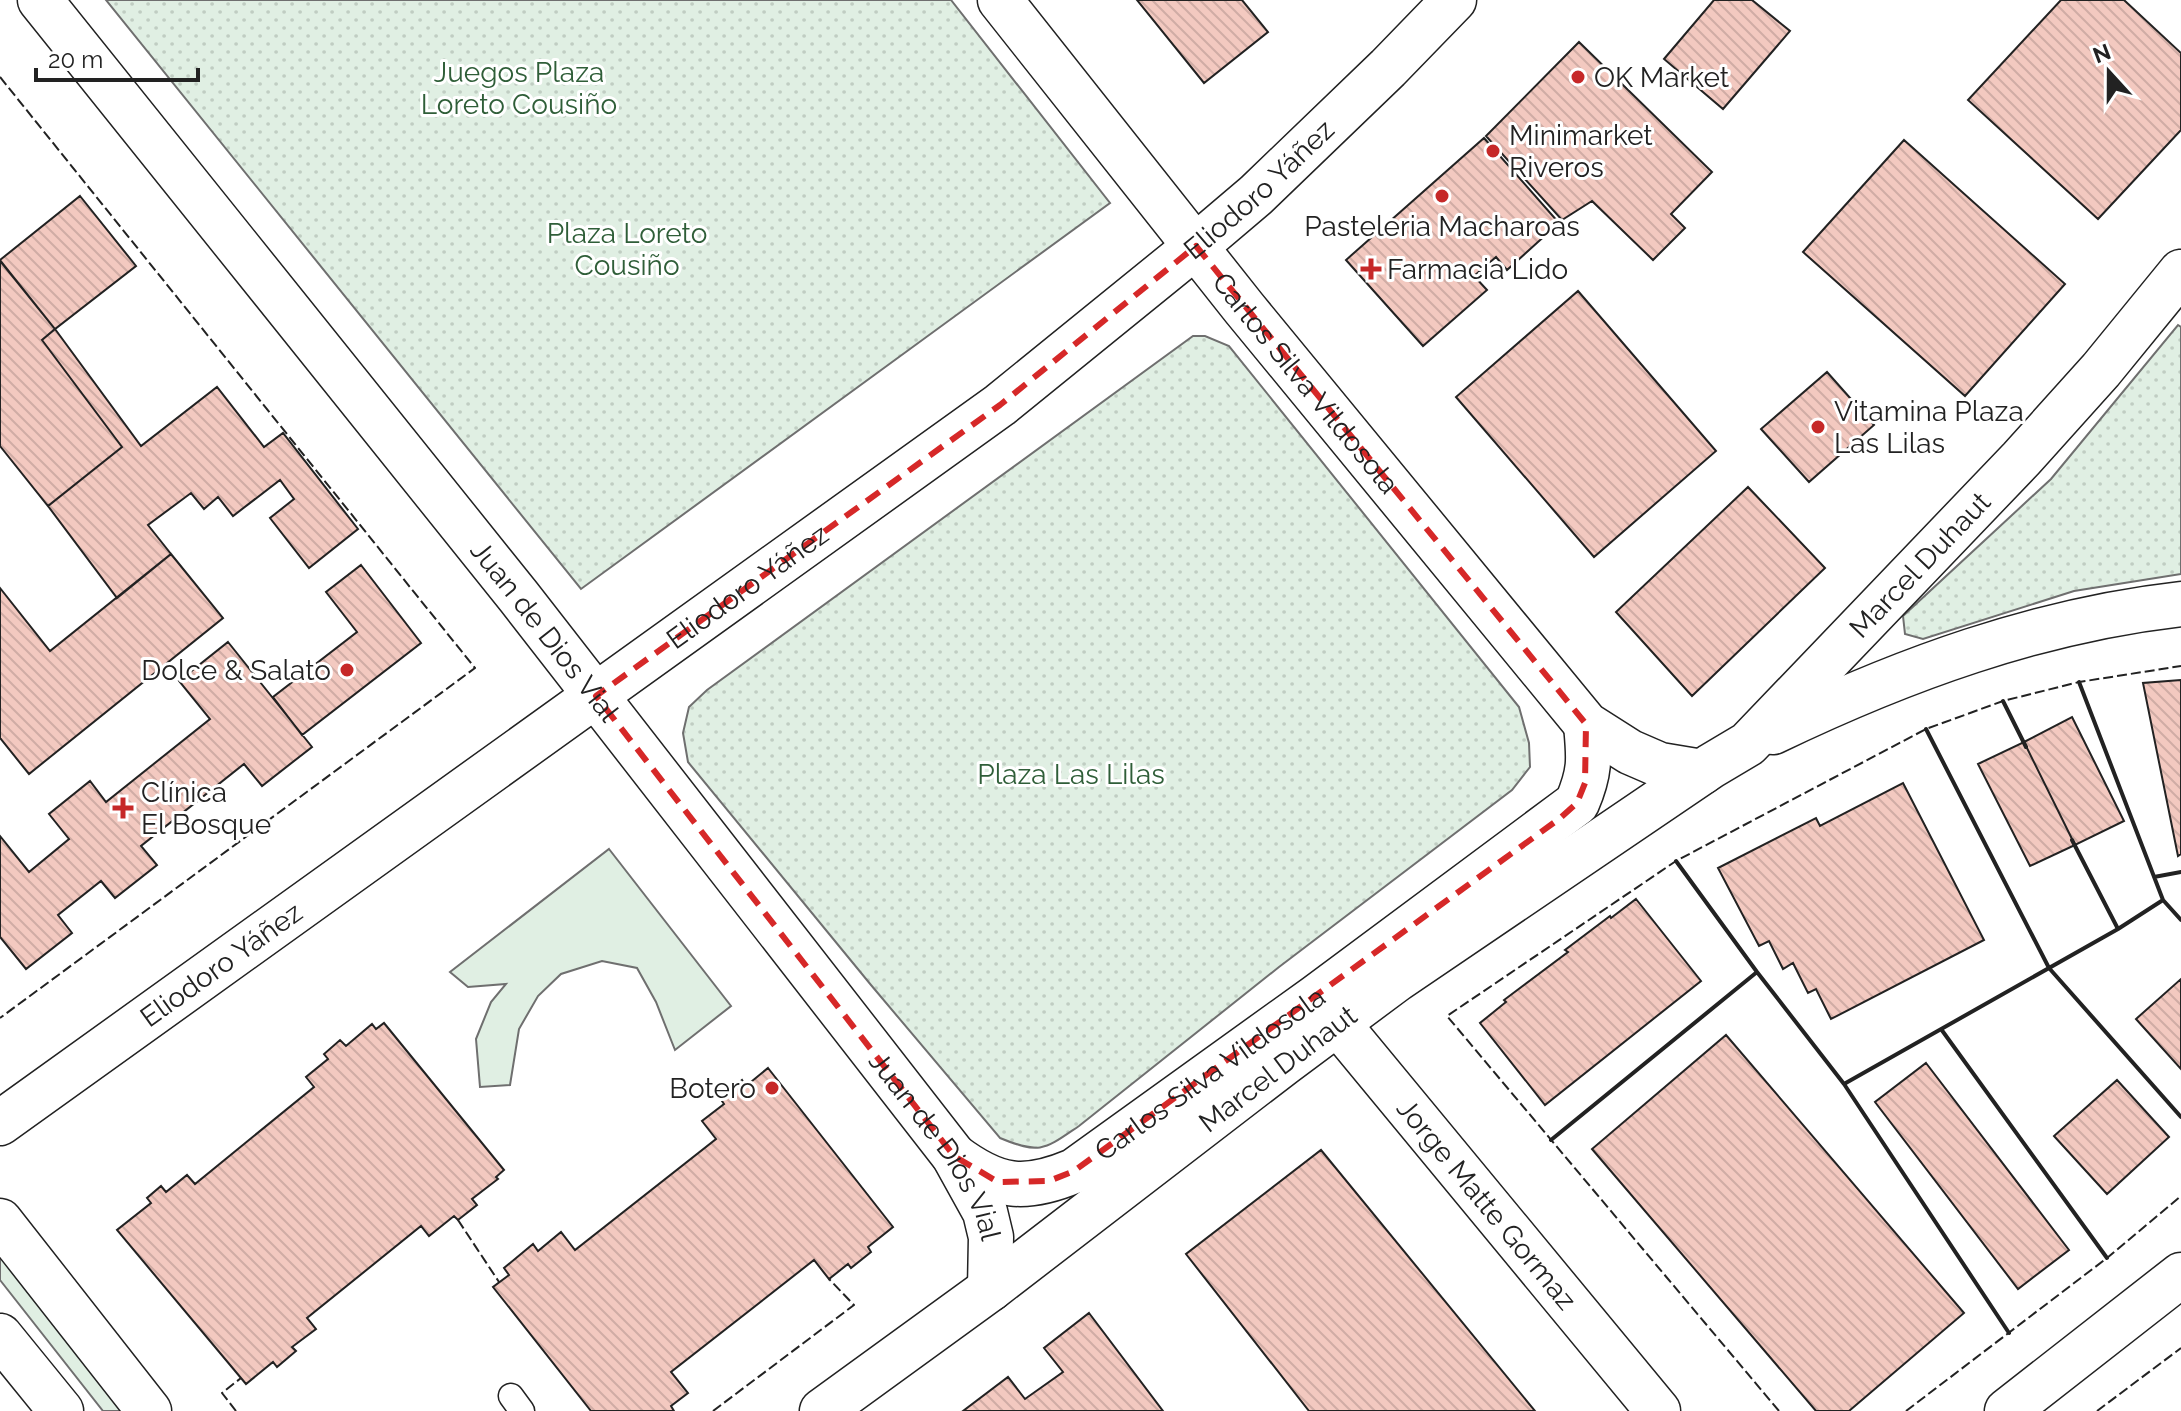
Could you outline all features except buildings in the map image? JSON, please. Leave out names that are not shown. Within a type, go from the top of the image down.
[{"type":"street","name":"Juan de Dios Vial","points":[[40,0],[317,343],[954,1156],[985,1212],[991,1237],[990,1289]]},
{"type":"street","name":"Carlos Silva Vildosola","points":[[1000,0],[1259,326],[1586,724],[1630,752],[1660,765],[1702,772]]},
{"type":"street","name":"Eliodoro Yáñez","points":[[0,1123],[1000,405],[1256,195],[1454,0]]},
{"type":"street","name":"Marcel Duhaut","points":[[1748,744],[2000,482],[2101,370],[2181,272]]},
{"type":"street","name":"Marcel Duhaut","points":[[822,1411],[990,1289],[1284,1063],[1328,1010],[1397,979],[1748,744],[1829,705],[2019,635],[2076,621],[2181,604]]},
{"type":"street","name":"Carlos Silva Vildosola","points":[[954,1156],[974,1171],[998,1182],[1023,1184],[1049,1181],[1074,1171],[1328,1010],[1577,803],[1589,763],[1586,724]]},
{"type":"street","name":"Jorge Matte Gormaz","points":[[1328,1010],[1658,1411]]},
{"type":"street","points":[[0,1221],[149,1411]]},
{"type":"street","points":[[2007,1411],[2181,1275]]},
{"type":"street","points":[[0,1336],[61,1411]]},
{"type":"highlighted area","points":[[1196,246],[1586,724],[1585,783],[1577,803],[1559,819],[1074,1171],[1049,1181],[998,1182],[954,1156],[596,696],[1000,405]]},
{"type":"green space","name":"Plaza Loreto Cousiño","points":[[106,0],[951,0],[1110,203],[581,589]]},
{"type":"green space","points":[[2178,325],[2181,327],[2181,574],[2074,591],[1923,639],[1905,634],[1903,616],[2051,479]]},
{"type":"green space","name":"Plaza Las Lilas","points":[[1193,336],[1205,336],[1229,346],[1519,707],[1529,743],[1530,767],[1512,790],[1279,967],[1079,1126],[1050,1144],[1025,1147],[1000,1138],[871,985],[688,762],[683,733],[689,707],[707,690]]},
{"type":"green space","points":[[609,849],[731,1006],[675,1050],[656,1002],[637,968],[602,961],[561,974],[538,996],[519,1029],[510,1085],[480,1087],[476,1039],[491,1002],[506,984],[468,987],[450,972]]},
{"type":"green space","points":[[0,1251],[128,1411],[103,1411],[0,1280]]},
{"type":"fence","points":[[0,77],[475,668],[0,1018]]},
{"type":"fence","points":[[1779,1411],[1447,1016],[1676,861],[1926,729],[2003,701],[2079,682],[2181,666]]},
{"type":"fence","points":[[1906,1411],[2107,1258],[2181,1196]]},
{"type":"fence","points":[[458,1220],[499,1282]]},
{"type":"fence","points":[[713,1411],[854,1305],[829,1279]]},
{"type":"fence","points":[[2097,1411],[2181,1348]]},
{"type":"fence","points":[[236,1411],[222,1393],[241,1378]]},
{"type":"wall","points":[[2079,682],[2163,900],[2181,920]]},
{"type":"wall","points":[[2003,701],[2026,747]]},
{"type":"wall","points":[[1926,729],[2049,968],[2181,1117]]},
{"type":"wall","points":[[2072,840],[2118,929]]},
{"type":"wall","points":[[1676,861],[1844,1084],[2009,1333]]},
{"type":"wall","points":[[2154,877],[2181,872]]},
{"type":"wall","points":[[1844,1084],[2118,929],[2163,900]]},
{"type":"wall","points":[[1551,1140],[1757,972]]},
{"type":"wall","points":[[1941,1029],[2107,1258]]},
{"type":"place","name":"OK Market","points":[[1578,77]]},
{"type":"place","name":"Minimarket Riveros","points":[[1493,151]]},
{"type":"place","name":"Pasteleria Macharoas","points":[[1442,196]]},
{"type":"place","name":"Farmacia Lido","points":[[1371,269]]},
{"type":"place","name":"Vitamina Plaza Las Lilas","points":[[1818,427]]},
{"type":"place","name":"Dolce & Salato","points":[[347,670]]},
{"type":"place","name":"Clínica El Bosque","points":[[123,808]]},
{"type":"place","name":"Botero","points":[[772,1088]]},
{"type":"park label","name":"Juegos Plaza Loreto Cousiño","points":[[519,88]]}]
